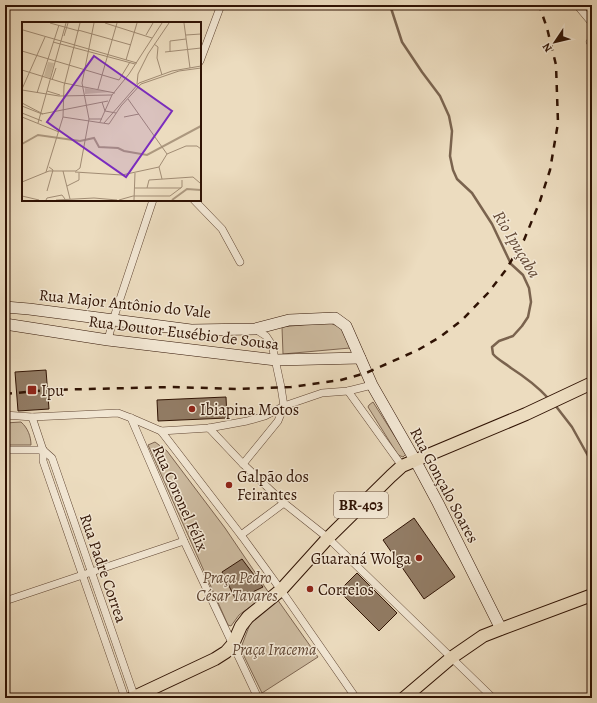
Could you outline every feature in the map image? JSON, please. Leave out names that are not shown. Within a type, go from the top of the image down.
[{"type":"main road","name":"BR-403","points":[[132,698],[215,659],[226,652],[233,644],[241,626],[248,616],[281,590],[328,538],[402,466],[526,414],[592,383]]},
{"type":"main road","points":[[404,698],[451,658],[484,636],[592,595]]},
{"type":"street","points":[[201,58],[221,5]]},
{"type":"street","points":[[577,5],[592,23]]},
{"type":"street","points":[[108,340],[113,320],[153,201]]},
{"type":"street","points":[[195,201],[222,229],[240,262]]},
{"type":"street","name":"Rua Major Antônio do Vale","points":[[5,307],[191,330],[254,330],[289,320],[335,318],[346,326],[360,358]]},
{"type":"street","name":"Rua Doutor Eusébio de Sousa","points":[[5,324],[108,340],[276,360],[360,358]]},
{"type":"street","points":[[243,464],[278,421],[284,406],[272,345],[266,336],[254,330]]},
{"type":"street","name":"Rua Gonçalo Soares","points":[[360,358],[372,385],[438,503],[501,629]]},
{"type":"street","points":[[5,415],[32,417],[118,414],[161,431],[209,428],[265,416],[284,406],[322,393],[348,391],[372,385]]},
{"type":"street","name":"Rua Gonçalo Soares","points":[[348,391],[402,466]]},
{"type":"street","name":"Rua Padre Correa","points":[[32,417],[43,450],[43,461],[82,575],[132,698]]},
{"type":"street","name":"Rua Coronel Félix","points":[[131,418],[184,541],[258,698]]},
{"type":"street","points":[[209,428],[243,464],[284,503],[328,538],[492,698]]},
{"type":"street","points":[[161,431],[241,534],[356,698]]},
{"type":"street","points":[[5,450],[43,450]]},
{"type":"street","name":"Rua Padre Correa","points":[[43,450],[52,458],[132,698]]},
{"type":"street","points":[[241,534],[284,503]]},
{"type":"street","points":[[5,601],[184,541]]},
{"type":"green space","points":[[328,322],[342,328],[350,348],[283,354],[282,327]]},
{"type":"green space","points":[[373,402],[406,454],[403,457],[398,455],[368,407]]},
{"type":"green space","points":[[21,422],[29,433],[31,445],[5,445],[5,423]]},
{"type":"green space","name":"Praça Pedro César Tavares","points":[[155,442],[167,451],[225,528],[269,593],[239,615],[231,626],[228,625],[148,445]]},
{"type":"green space","name":"Praça Iracema","points":[[277,599],[318,657],[262,693],[243,654],[242,645],[250,624]]},
{"type":"building","name":"Ipu","points":[[46,370],[49,409],[18,411],[15,372]]},
{"type":"building","name":"Ibiapina Motos","points":[[226,397],[227,418],[158,421],[157,400]]},
{"type":"building","name":"Guaraná Wolga","points":[[414,518],[455,577],[424,599],[383,540]]},
{"type":"building","points":[[242,559],[263,587],[236,600],[222,572]]},
{"type":"building","points":[[357,573],[397,613],[379,631],[339,591]]},
{"type":"waterway","name":"Rio Ipuçaba","points":[[390,5],[402,42],[440,96],[449,116],[452,131],[450,156],[453,170],[457,179],[472,193],[492,224],[511,264],[523,275],[529,288],[531,302],[528,317],[513,336],[499,341],[492,347],[493,354],[499,360],[531,382],[548,398]]},
{"type":"waterway","name":"Rio Ipuçaba","points":[[555,405],[572,427],[592,463]]},
{"type":"railway","points":[[5,394],[47,390],[173,387],[239,389],[291,387],[341,380],[366,373],[418,350],[440,337],[462,320],[488,293],[505,271],[524,240],[540,201],[550,170],[558,123],[556,65],[547,28],[539,5]]},
{"type":"place","name":"Ipu","points":[[32,390]]},
{"type":"place","name":"Ibiapina Motos","points":[[192,409]]},
{"type":"place","name":"Galpão dos Feirantes","points":[[229,485]]},
{"type":"place","name":"Guaraná Wolga","points":[[419,558]]},
{"type":"place","name":"Correios","points":[[310,589]]}]
